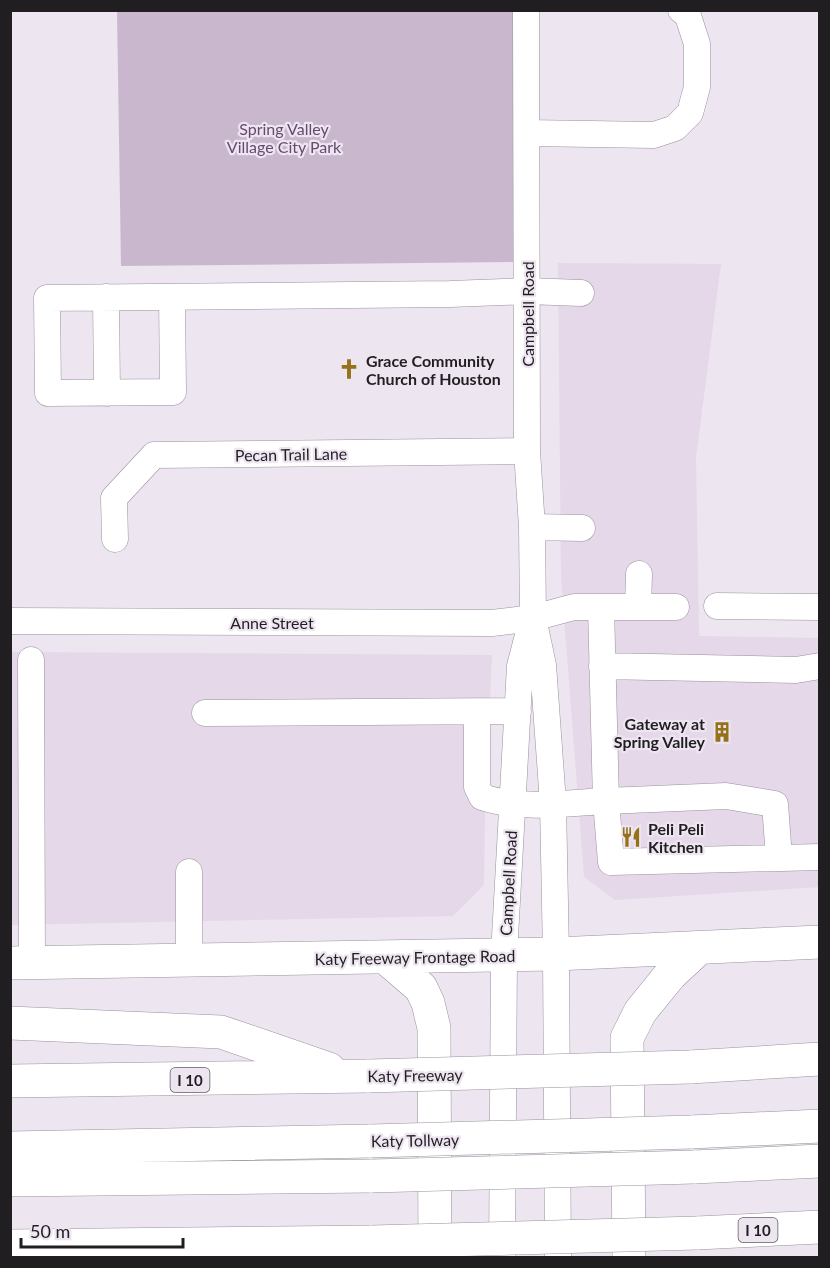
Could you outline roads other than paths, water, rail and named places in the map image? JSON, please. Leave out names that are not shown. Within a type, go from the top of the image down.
[{"type":"main road","name":"Katy Freeway Frontage Road","points":[[21,963],[504,956],[819,942]]},
{"type":"main road","points":[[629,1257],[627,1038],[640,1012],[670,975],[699,948]]},
{"type":"main road","points":[[385,957],[421,988],[428,1003],[434,1028],[435,1257]]},
{"type":"main road","points":[[10,1023],[221,1032],[360,1076]]},
{"type":"main road","name":"Katy Freeway","points":[[10,1082],[690,1067],[819,1059]]},
{"type":"main road","name":"Katy Tollway","points":[[10,1148],[371,1142],[819,1126]]},
{"type":"main road","points":[[10,1180],[372,1176],[694,1167],[819,1161]]},
{"type":"main road","name":"I 10","points":[[10,1246],[372,1242],[563,1248],[697,1233],[819,1227]]},
{"type":"main road","points":[[476,1257],[563,1248]]},
{"type":"street","name":"Campbell Road","points":[[526,10],[527,451],[532,527],[532,618],[543,665],[553,803],[563,1248]]},
{"type":"street","points":[[527,133],[654,135],[675,128],[690,113],[697,87],[697,44],[688,16],[681,10]]},
{"type":"street","points":[[172,297],[173,392],[48,393],[47,298],[450,294],[527,291],[581,293]]},
{"type":"street","points":[[106,297],[107,393]]},
{"type":"street","name":"Pecan Trail Lane","points":[[115,539],[114,498],[154,455],[527,451]]},
{"type":"street","points":[[532,527],[582,528]]},
{"type":"street","points":[[638,607],[639,574]]},
{"type":"street","points":[[717,606],[819,607]]},
{"type":"street","name":"Anne Street","points":[[10,621],[492,623],[532,618],[574,607],[676,607]]},
{"type":"street","points":[[601,607],[606,801],[611,862],[819,857]]},
{"type":"street","name":"Campbell Road","points":[[502,1257],[504,956],[520,666],[532,618]]},
{"type":"street","points":[[21,963],[31,660]]},
{"type":"street","points":[[602,666],[796,670],[819,666]]},
{"type":"street","points":[[205,713],[518,711]]},
{"type":"street","points":[[477,712],[477,787],[482,797],[512,803],[553,803],[726,796],[775,804],[779,858]]},
{"type":"street","points":[[189,872],[189,961]]},
{"type":"place","name":"Grace Community Church of Houston","points":[[349,369]]},
{"type":"place","name":"Gateway at Spring Valley","points":[[722,732]]},
{"type":"place","name":"Peli Peli Kitchen","points":[[631,837]]},
{"type":"park label","name":"Spring Valley Village City Park","points":[[284,137]]}]
